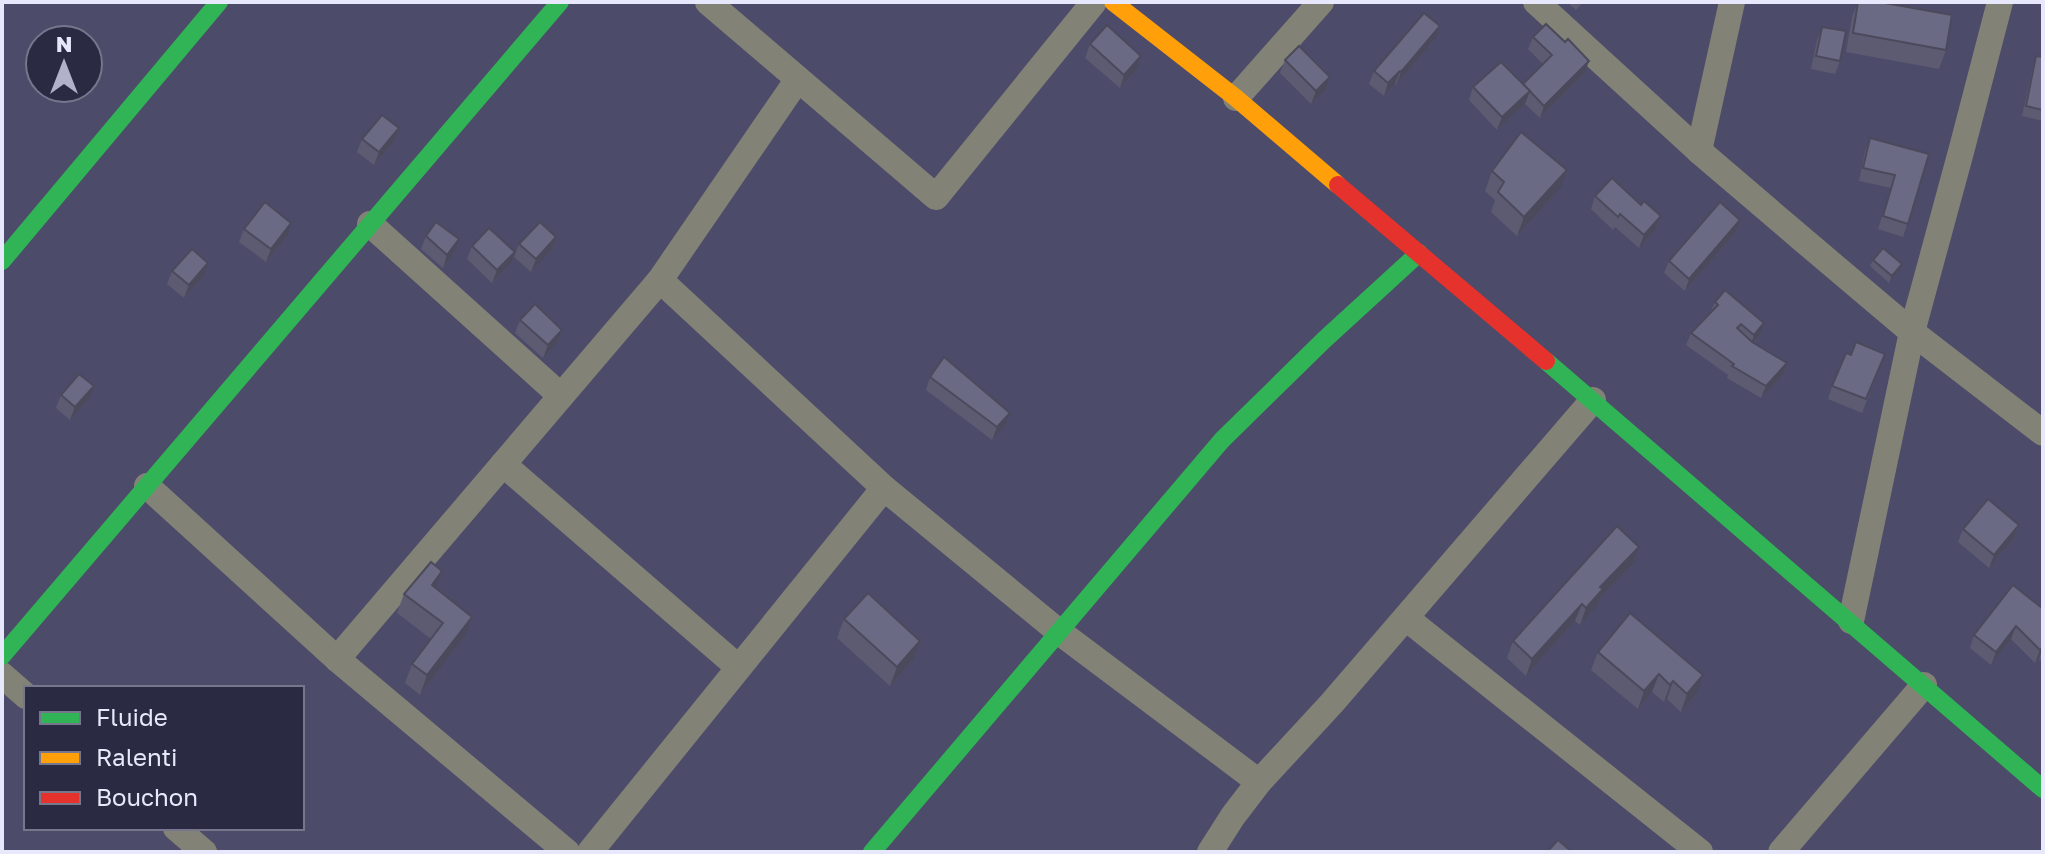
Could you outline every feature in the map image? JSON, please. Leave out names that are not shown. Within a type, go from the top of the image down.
[{"type":"street","points":[[2,261],[219,2]]},
{"type":"street","points":[[2,656],[560,2]]},
{"type":"street","points":[[708,2],[936,197],[1094,2]]},
{"type":"street","points":[[1113,2],[1236,98],[1593,400],[2043,789]]},
{"type":"street","points":[[1236,98],[1321,2]]},
{"type":"street","points":[[1536,2],[1699,151],[1912,332],[2040,426]]},
{"type":"street","points":[[1699,151],[1732,2]]},
{"type":"street","points":[[1851,621],[1912,332],[2000,2]]},
{"type":"street","points":[[337,659],[660,280],[798,79]]},
{"type":"street","points":[[370,224],[561,396]]},
{"type":"street","points":[[872,852],[1222,440],[1419,253]]},
{"type":"street","points":[[660,280],[884,488],[1058,631],[1259,782]]},
{"type":"street","points":[[1210,852],[1259,782],[1332,703],[1593,400]]},
{"type":"street","points":[[503,464],[738,667]]},
{"type":"street","points":[[147,486],[337,659],[567,852]]},
{"type":"street","points":[[590,852],[884,488]]},
{"type":"street","points":[[1406,618],[1700,852]]},
{"type":"street","points":[[2,675],[24,694]]},
{"type":"street","points":[[1781,852],[1924,685]]},
{"type":"street","points":[[178,830],[204,852]]},
{"type":"building","points":[[1858,2],[1879,2],[1952,15],[1946,50],[1853,33]]},
{"type":"building","points":[[1424,13],[1440,26],[1388,83],[1374,71]]},
{"type":"building","points":[[1546,24],[1565,42],[1568,39],[1589,61],[1544,106],[1523,84],[1552,55],[1533,37]]},
{"type":"building","points":[[1107,25],[1141,56],[1124,75],[1090,44]]},
{"type":"building","points":[[1822,27],[1846,31],[1840,61],[1816,56]]},
{"type":"building","points":[[1299,46],[1330,77],[1316,91],[1285,60]]},
{"type":"building","points":[[2036,56],[2043,57],[2043,110],[2026,106]]},
{"type":"building","points":[[1501,62],[1530,91],[1502,117],[1473,87]]},
{"type":"building","points":[[382,115],[399,128],[379,152],[362,139]]},
{"type":"building","points":[[1521,132],[1567,170],[1524,217],[1498,192],[1504,182],[1492,171]]},
{"type":"building","points":[[1870,138],[1929,154],[1908,224],[1883,216],[1895,175],[1863,168]]},
{"type":"building","points":[[1612,178],[1641,205],[1644,201],[1661,216],[1644,235],[1595,196]]},
{"type":"building","points":[[265,202],[291,223],[271,249],[244,229]]},
{"type":"building","points":[[1720,202],[1740,220],[1689,279],[1669,261]]},
{"type":"building","points":[[436,222],[459,239],[447,255],[426,236]]},
{"type":"building","points":[[540,222],[556,237],[536,259],[519,244]]},
{"type":"building","points":[[489,228],[515,252],[497,270],[472,246]]},
{"type":"building","points":[[1883,248],[1902,264],[1892,276],[1873,260]]},
{"type":"building","points":[[192,249],[208,263],[189,285],[172,271]]},
{"type":"building","points":[[1725,290],[1764,323],[1754,335],[1741,324],[1737,328],[1752,342],[1787,363],[1766,386],[1732,366],[1734,364],[1691,333],[1718,305],[1715,302]]},
{"type":"building","points":[[535,304],[562,330],[548,345],[520,320]]},
{"type":"building","points":[[1856,342],[1885,354],[1866,399],[1832,386],[1846,353],[1851,355]]},
{"type":"building","points":[[944,357],[1010,413],[997,427],[930,377]]},
{"type":"building","points":[[79,374],[94,386],[75,407],[61,395]]},
{"type":"building","points":[[1988,499],[2019,525],[1994,555],[1963,529]]},
{"type":"building","points":[[1617,526],[1639,547],[1600,587],[1603,589],[1586,608],[1582,604],[1532,659],[1513,641]]},
{"type":"building","points":[[431,562],[442,571],[432,585],[472,617],[427,675],[412,664],[443,623],[404,594]]},
{"type":"building","points":[[2013,585],[2043,607],[2043,647],[2040,650],[2016,626],[1996,652],[1974,635]]},
{"type":"building","points":[[868,593],[920,641],[897,667],[844,619]]},
{"type":"building","points":[[1630,613],[1703,675],[1687,694],[1673,681],[1670,685],[1659,674],[1644,691],[1598,652]]},
{"type":"building","points":[[1558,840],[1572,852],[1547,852]]},
{"type":"traffic: fast","points":[[2,261],[219,2]]},
{"type":"traffic: fast","points":[[2,656],[560,2]]},
{"type":"traffic: fast","points":[[872,852],[1222,440],[1419,253]]},
{"type":"traffic: fast","points":[[1546,361],[2043,789]]},
{"type":"traffic: slow","points":[[1113,2],[1236,98],[1338,185]]},
{"type":"traffic: jam","points":[[1338,185],[1546,361]]}]
